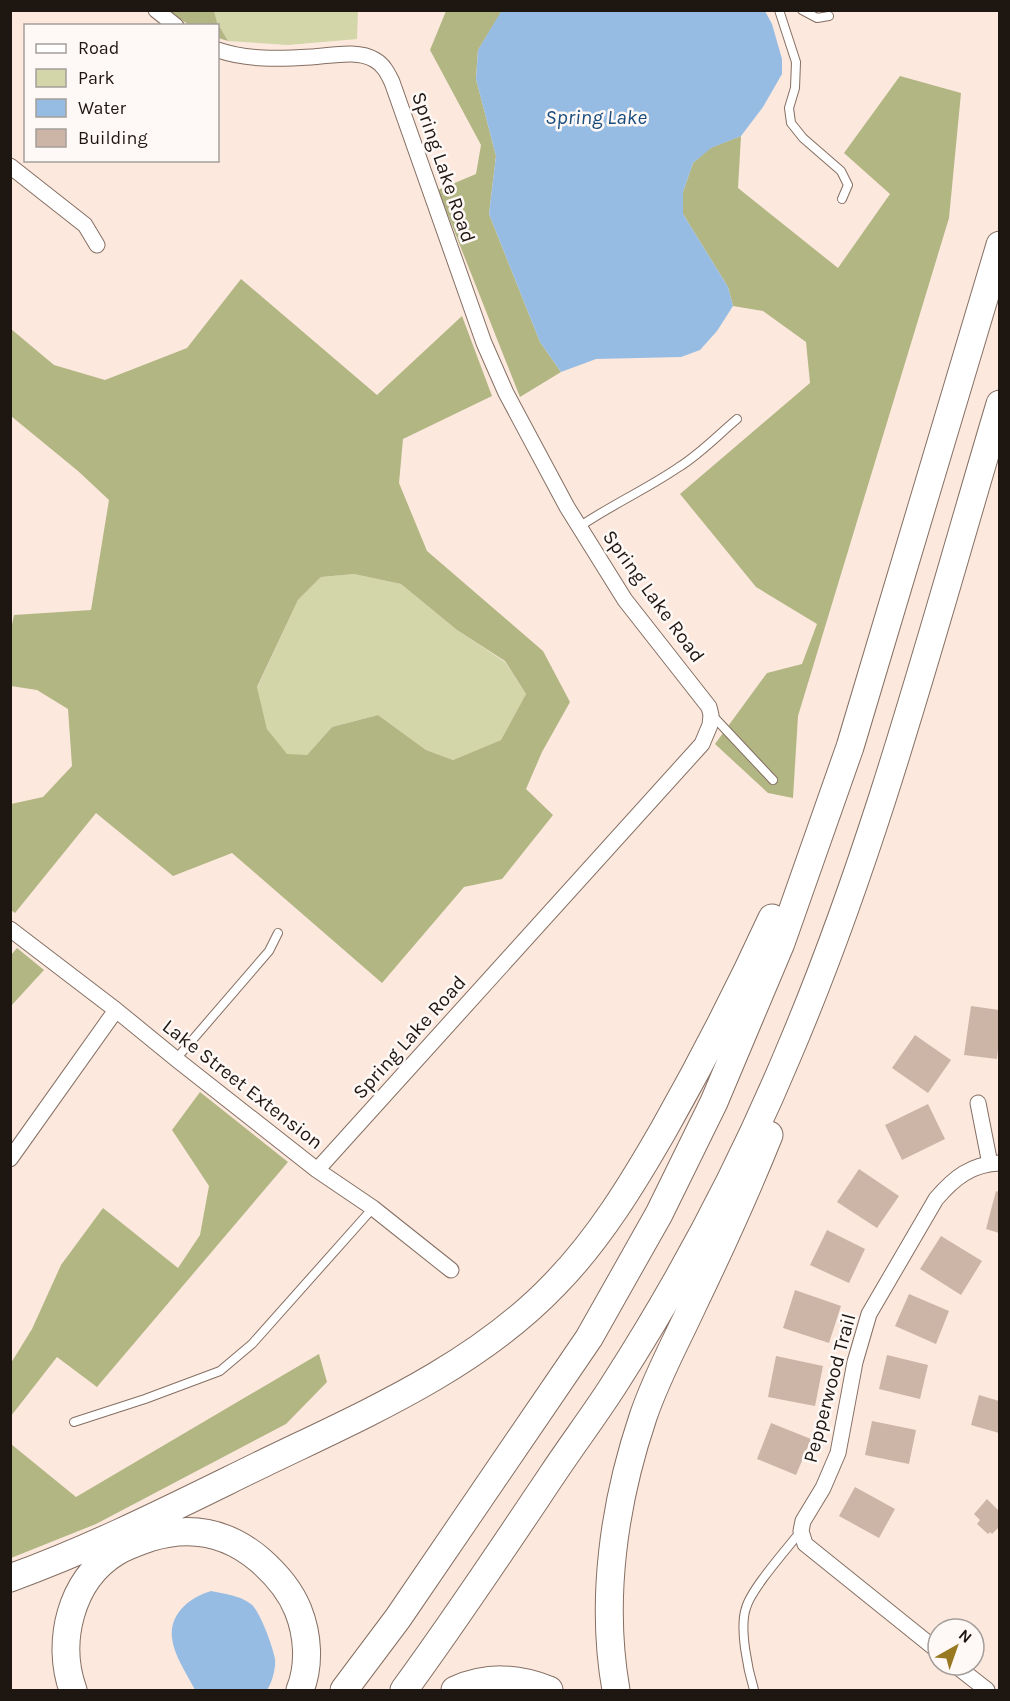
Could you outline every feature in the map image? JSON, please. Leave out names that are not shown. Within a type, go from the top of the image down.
[{"type":"highway","points":[[344,1690],[405,1608],[589,1338],[659,1214],[714,1102],[781,943],[850,747],[999,245]]},
{"type":"highway","points":[[404,1690],[450,1627],[609,1392],[676,1282],[775,1084],[846,908],[883,798],[999,404]]},
{"type":"highway","points":[[10,1578],[89,1547],[372,1411],[449,1366],[525,1314],[584,1250],[644,1164],[703,1060],[744,980],[785,887],[813,854]]},
{"type":"highway","points":[[616,1690],[610,1633],[610,1581],[618,1515],[631,1457],[658,1380],[728,1230],[778,1112],[799,1056],[824,966]]},
{"type":"highway","points":[[73,1690],[65,1661],[66,1643],[74,1603],[82,1590],[102,1563],[114,1553],[148,1539],[180,1531],[217,1534],[234,1542],[259,1559],[281,1581],[293,1598],[304,1631],[306,1662],[304,1680],[300,1690]]},
{"type":"highway","points":[[455,1690],[497,1679],[517,1680],[549,1690]]},
{"type":"street","points":[[156,10],[174,24]]},
{"type":"street","name":"Spring Lake Road","points":[[219,50],[232,55],[256,58],[347,54],[366,56],[376,60],[385,69],[392,82],[484,343],[512,404],[579,527],[625,600],[684,673],[709,707],[711,715],[707,735],[702,744],[317,1170]]},
{"type":"street","points":[[10,166],[85,225],[97,245]]},
{"type":"street","name":"Lake Street Extension","points":[[10,929],[317,1170],[373,1208],[451,1269]]},
{"type":"street","points":[[10,1159],[116,1010]]},
{"type":"street","points":[[978,1103],[995,1164]]},
{"type":"street","name":"Pepperwood Trail","points":[[801,1531],[803,1521],[823,1488],[838,1453],[855,1362],[869,1314],[936,1199],[950,1183],[967,1170],[995,1164]]},
{"type":"street","points":[[801,1531],[805,1544],[926,1641]]},
{"type":"street","points":[[970,1677],[987,1690]]},
{"type":"lane","points":[[779,10],[796,62],[795,88],[789,108],[791,123],[803,138],[841,171],[848,185],[842,200]]},
{"type":"lane","points":[[802,10],[818,18],[830,16]]},
{"type":"lane","points":[[579,527],[613,504],[650,486],[682,465],[737,419]]},
{"type":"lane","points":[[711,715],[773,780]]},
{"type":"lane","points":[[176,1059],[268,951],[278,933]]},
{"type":"lane","points":[[74,1422],[220,1371],[252,1344],[373,1208]]},
{"type":"lane","points":[[754,1690],[749,1675],[744,1629],[745,1608],[752,1595],[801,1531]]},
{"type":"green space","points":[[169,11],[214,11],[218,24],[188,24]]},
{"type":"green space","points":[[214,11],[358,11],[357,39],[288,45],[228,41],[217,22]]},
{"type":"green space","points":[[446,11],[502,11],[478,50],[476,79],[496,156],[489,214],[540,342],[561,372],[520,397],[438,190],[476,174],[481,145],[430,50]]},
{"type":"green space","points":[[219,25],[228,41],[219,38]]},
{"type":"green space","points":[[900,76],[961,93],[949,218],[798,716],[793,798],[768,793],[715,744],[767,673],[802,664],[817,624],[756,587],[680,494],[810,383],[806,342],[763,311],[733,306],[728,287],[683,214],[683,192],[693,163],[710,148],[741,136],[738,188],[838,268],[890,194],[844,153]]},
{"type":"green space","points":[[241,279],[377,395],[462,316],[492,396],[403,439],[399,483],[427,551],[543,651],[570,702],[542,752],[526,789],[553,815],[502,879],[464,887],[382,983],[232,853],[173,876],[96,813],[15,913],[11,910],[11,804],[43,797],[72,766],[68,709],[37,690],[11,686],[11,629],[14,615],[91,610],[109,500],[78,471],[11,416],[11,329],[54,365],[105,380],[187,348]],"holes":[[[354,574],[401,584],[457,630],[505,661],[526,694],[501,740],[453,760],[426,750],[378,715],[332,727],[307,755],[287,754],[267,729],[257,687],[298,600],[321,577]]]},
{"type":"green space","points":[[354,574],[401,584],[457,630],[505,662],[526,694],[501,740],[453,760],[426,750],[378,715],[332,727],[307,755],[287,755],[267,729],[257,688],[298,600],[321,577]]},
{"type":"green space","points":[[17,948],[44,970],[11,1006],[11,955]]},
{"type":"green space","points":[[200,1092],[288,1162],[97,1387],[57,1357],[11,1416],[11,1363],[32,1329],[61,1265],[103,1208],[178,1268],[200,1235],[209,1186],[172,1130]]},
{"type":"green space","points":[[319,1354],[327,1382],[286,1424],[96,1524],[11,1558],[11,1444],[76,1497]]},
{"type":"water","name":"Spring Lake","points":[[502,10],[765,11],[772,24],[782,59],[782,74],[763,107],[741,136],[711,148],[693,163],[683,192],[683,214],[728,287],[733,306],[717,331],[700,350],[681,357],[596,359],[561,372],[540,342],[489,214],[496,156],[476,79],[478,50]]},
{"type":"water","points":[[211,1591],[242,1599],[255,1608],[269,1638],[275,1659],[273,1675],[267,1690],[195,1690],[175,1651],[172,1629],[177,1614],[182,1608]]},
{"type":"building","points":[[971,1006],[999,1010],[997,1059],[964,1055]]},
{"type":"building","points":[[915,1035],[951,1060],[928,1093],[892,1068]]},
{"type":"building","points":[[928,1104],[945,1139],[902,1160],[885,1125]]},
{"type":"building","points":[[859,1169],[899,1196],[877,1228],[837,1202]]},
{"type":"building","points":[[996,1191],[999,1192],[999,1233],[986,1229]]},
{"type":"building","points":[[827,1230],[865,1249],[849,1283],[810,1265]]},
{"type":"building","points":[[941,1236],[982,1261],[961,1295],[920,1269]]},
{"type":"building","points":[[795,1290],[841,1306],[829,1343],[783,1328]]},
{"type":"building","points":[[909,1294],[949,1311],[936,1344],[895,1326]]},
{"type":"building","points":[[887,1355],[928,1365],[920,1399],[879,1389]]},
{"type":"building","points":[[776,1356],[823,1366],[815,1406],[768,1397]]},
{"type":"building","points":[[979,1395],[999,1401],[999,1433],[971,1425]]},
{"type":"building","points":[[872,1421],[916,1430],[909,1464],[865,1455]]},
{"type":"building","points":[[771,1423],[811,1439],[796,1475],[757,1459]]},
{"type":"building","points":[[855,1487],[895,1509],[879,1538],[839,1516]]},
{"type":"building","points":[[987,1499],[999,1511],[999,1527],[992,1534],[990,1532],[988,1534],[977,1524],[980,1520],[974,1514]]}]
